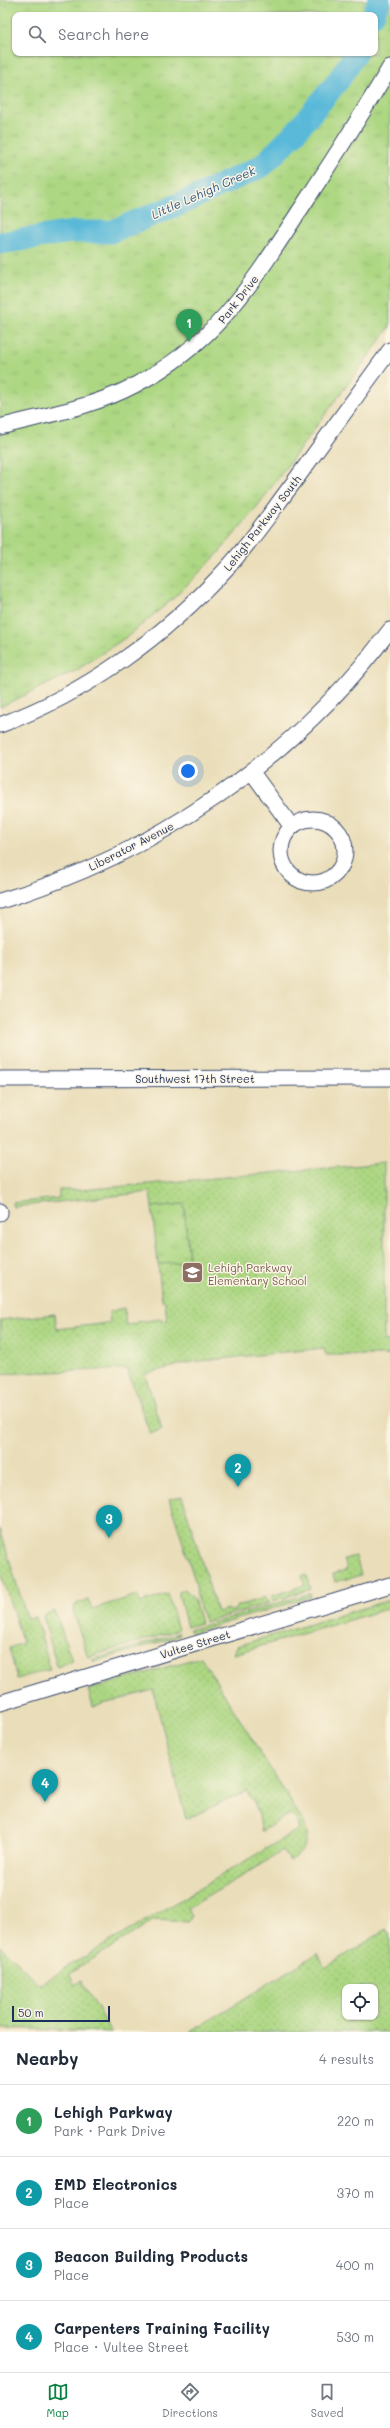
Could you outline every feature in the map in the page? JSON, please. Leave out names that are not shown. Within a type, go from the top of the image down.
[{"type":"street","name":"Park Drive","points":[[0,427],[89,404],[128,389],[163,370],[214,329],[249,287],[360,119],[390,67]]},
{"type":"street","name":"Lehigh Parkway South","points":[[0,725],[55,700],[115,666],[174,620],[202,595],[252,539],[390,350]]},
{"type":"street","name":"Liberator Avenue","points":[[0,901],[67,877],[116,855],[186,817],[251,771],[291,739],[363,666],[390,630]]},
{"type":"street","points":[[251,771],[292,827]]},
{"type":"street","points":[[312,819],[323,821],[333,826],[341,834],[345,844],[346,855],[336,874],[317,883],[307,883],[289,873],[281,854],[282,844],[292,827],[302,821],[312,819]]},
{"type":"street","name":"Southwest 17th Street","points":[[0,1079],[390,1078]]},
{"type":"street","name":"Vultee Street","points":[[0,1703],[390,1585]]},
{"type":"green space","points":[[0,0],[390,0],[390,327],[256,508],[218,554],[175,597],[128,636],[77,670],[0,707]]},
{"type":"green space","name":"Lehigh Parkway Elementary School","points":[[384,1163],[384,1341],[390,1341],[390,1355],[326,1355],[324,1348],[191,1362],[145,1374],[162,1429],[150,1434],[127,1369],[0,1374],[0,1320],[55,1314],[57,1329],[110,1323],[109,1312],[124,1308],[126,1325],[136,1324],[136,1322],[162,1319],[162,1322],[167,1321],[165,1302],[162,1301],[158,1264],[189,1262],[184,1204],[152,1207],[150,1192],[13,1207],[13,1203],[59,1198],[59,1190],[80,1190]]},
{"type":"green space","points":[[184,1204],[189,1262],[158,1264],[152,1207]]},
{"type":"green space","points":[[182,1496],[217,1612],[228,1609],[230,1611],[235,1610],[237,1606],[267,1597],[269,1603],[205,1622],[197,1598],[196,1584],[169,1499]]},
{"type":"green space","points":[[0,1529],[27,1618],[36,1617],[50,1669],[17,1679],[9,1648],[23,1643],[0,1571]]},
{"type":"green space","points":[[356,1556],[361,1575],[335,1582],[333,1574],[347,1570],[344,1559]]},
{"type":"green space","points":[[302,1576],[307,1576],[311,1589],[273,1601],[272,1596],[305,1585]]},
{"type":"green space","points":[[185,1589],[194,1599],[201,1623],[187,1627],[179,1596],[179,1592]]},
{"type":"green space","points":[[311,1593],[310,1597],[192,1633],[189,1630]]},
{"type":"green space","points":[[168,1594],[178,1630],[88,1657],[73,1611],[76,1604],[88,1600],[92,1609],[137,1595],[141,1603]]},
{"type":"green space","points":[[390,1600],[390,1608],[234,1654],[237,1646]]},
{"type":"green space","points":[[55,1611],[72,1661],[57,1667],[43,1615]]},
{"type":"green space","points":[[179,1633],[179,1636],[94,1662],[92,1660]]},
{"type":"green space","points":[[201,1657],[304,1823],[307,1840],[303,1849],[290,1861],[283,1851],[187,1909],[192,1916],[188,1922],[154,1920],[69,1974],[75,1985],[81,1981],[112,2032],[0,2028],[0,1946],[39,1984],[299,1829],[296,1819],[289,1814],[261,1832],[257,1810],[253,1800],[246,1791],[186,1819],[153,1690],[93,1707],[88,1690]]},
{"type":"green space","points":[[387,1929],[390,1935],[390,2032],[190,2032],[318,1953],[325,1968]]},
{"type":"waterway","name":"Little Lehigh Creek","points":[[374,12],[379,0]]},
{"type":"waterway","name":"Little Lehigh Creek","points":[[0,243],[72,232],[110,232],[182,203],[262,166],[294,134],[338,81],[354,56]]},
{"type":"place","name":"Lehigh Parkway","points":[[189,342]]},
{"type":"place","name":"Lehigh Parkway Elementary School","points":[[192,1273]]},
{"type":"place","name":"EMD Electronics","points":[[238,1487]]},
{"type":"place","name":"Beacon Building Products","points":[[109,1538]]},
{"type":"place","name":"Carpenters Training Facility","points":[[45,1802]]}]
